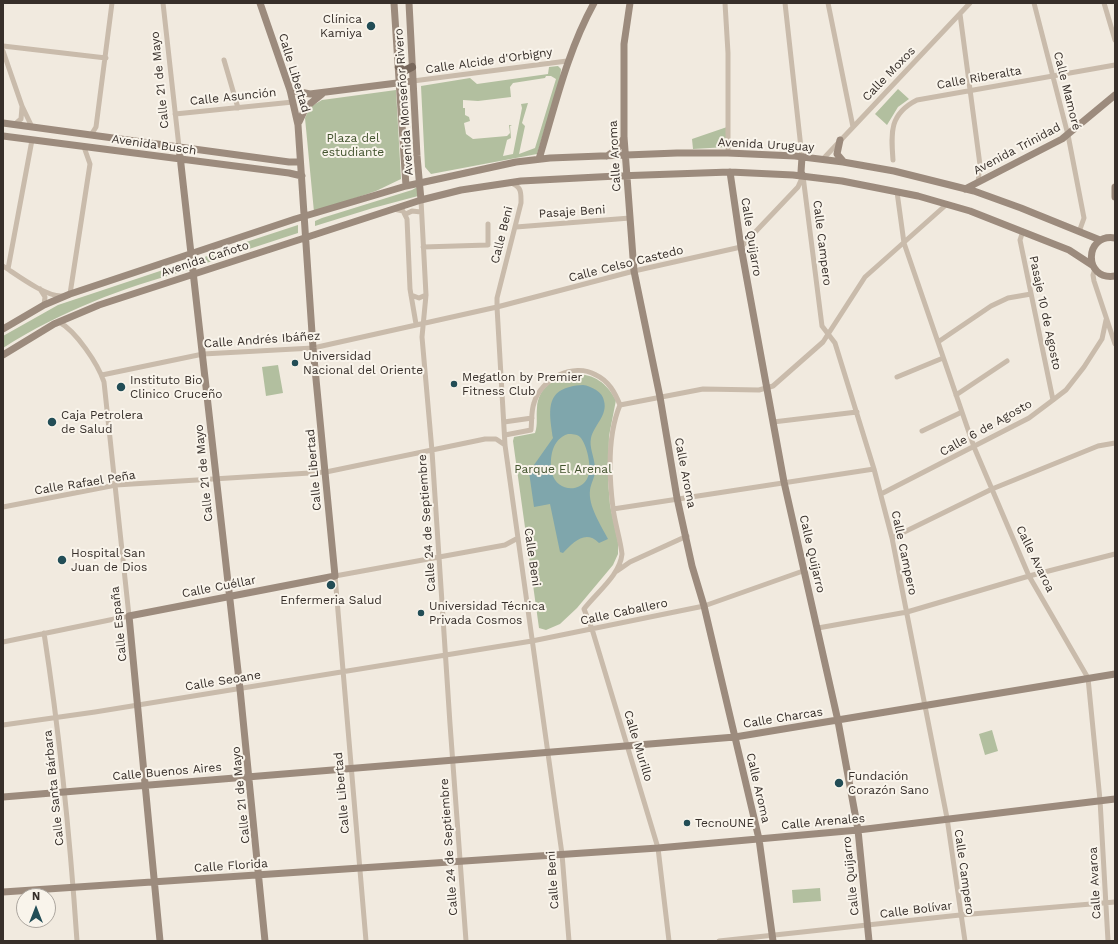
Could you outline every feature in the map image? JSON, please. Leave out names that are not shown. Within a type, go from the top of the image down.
[{"type":"main road","points":[[399,68],[404,71],[412,66]]},
{"type":"street","points":[[91,135],[96,127],[112,3]]},
{"type":"street","name":"Calle 21 de Mayo","points":[[163,3],[240,689],[260,875],[265,941]]},
{"type":"street","name":"Calle Libertad","points":[[260,3],[290,90],[298,124],[313,348],[326,472],[366,941]]},
{"type":"street","name":"Avenida Monseñor Rivero","points":[[394,3],[406,186]]},
{"type":"street","name":"Avenida Monseñor Rivero","points":[[409,3],[421,200]]},
{"type":"street","points":[[539,159],[567,61],[594,3]]},
{"type":"street","name":"Calle Aroma","points":[[630,3],[624,44],[624,138],[634,272],[660,397],[677,498],[687,536],[692,566],[704,606],[759,839],[772,939]]},
{"type":"street","points":[[724,3],[728,53],[728,153]]},
{"type":"street","points":[[741,247],[798,187],[803,176],[801,172],[802,157],[785,3]]},
{"type":"street","points":[[828,3],[853,127]]},
{"type":"street","name":"Calle Moxos","points":[[823,159],[970,3]]},
{"type":"street","name":"Calle Mamoré","points":[[1034,3],[1068,135],[1084,218],[1080,232]]},
{"type":"street","points":[[1104,3],[1115,40]]},
{"type":"street","points":[[960,14],[980,165],[978,182]]},
{"type":"street","points":[[3,46],[106,58]]},
{"type":"street","points":[[3,51],[22,106],[36,134],[32,140],[5,268],[53,295],[67,295],[90,164],[84,147]]},
{"type":"street","points":[[224,60],[238,108]]},
{"type":"street","name":"Calle Alcide d'Orbigny","points":[[413,81],[567,61]]},
{"type":"street","name":"Calle Riberalta","points":[[894,160],[892,126],[904,108],[917,100],[926,97],[1115,65]]},
{"type":"street","name":"Calle Asunción","points":[[290,90],[304,94],[325,93],[413,81]]},
{"type":"street","name":"Calle Asunción","points":[[298,124],[306,107],[314,98],[325,93]]},
{"type":"street","name":"Avenida Trinidad","points":[[966,189],[1068,135],[1114,96]]},
{"type":"street","name":"Calle Asunción","points":[[175,114],[293,102]]},
{"type":"street","points":[[16,138],[11,131],[15,124],[21,119],[22,106]]},
{"type":"street","points":[[3,124],[3,132]]},
{"type":"street","name":"Avenida Busch","points":[[3,124],[15,124],[289,162],[300,162]]},
{"type":"street","points":[[47,129],[43,134],[43,137],[47,142]]},
{"type":"street","name":"Avenida Busch","points":[[3,136],[289,173],[302,176]]},
{"type":"street","points":[[607,156],[617,148],[624,138]]},
{"type":"street","points":[[840,140],[837,154],[843,162]]},
{"type":"street","points":[[191,161],[187,155],[192,149]]},
{"type":"street","name":"Avenida Uruguay","points":[[420,182],[516,162],[539,159],[625,155],[728,153],[802,157],[843,162],[894,171],[966,189],[999,199],[1100,240]]},
{"type":"street","points":[[289,162],[291,168],[289,173]]},
{"type":"street","points":[[421,200],[461,190],[511,183],[627,175],[730,172],[803,176],[842,181],[947,204],[1023,231],[1073,252],[1105,276],[1114,277]]},
{"type":"street","name":"Calle Quijarro","points":[[730,172],[741,247],[784,482],[838,721],[858,830],[869,941]]},
{"type":"street","points":[[612,176],[621,179],[626,184],[628,190]]},
{"type":"street","name":"Calle Campero","points":[[803,176],[822,326],[834,343],[857,412],[892,538],[947,818],[965,941]]},
{"type":"street","name":"Avenida Cañoto","points":[[3,329],[44,305],[67,295],[303,216],[420,182]]},
{"type":"street","name":"Calle Beni","points":[[511,183],[517,185],[521,192],[521,203],[497,298],[505,445],[532,641],[550,753],[562,854],[569,941]]},
{"type":"street","points":[[1115,187],[1115,197]]},
{"type":"street","name":"Calle Avaroa","points":[[897,192],[904,243],[974,447],[1029,576],[1088,678],[1100,800],[1108,941]]},
{"type":"street","name":"Avenida Cañoto","points":[[3,355],[59,322],[98,305],[305,238],[391,208],[421,200]]},
{"type":"street","name":"Calle 24 de Septiembre","points":[[421,200],[426,295],[422,337],[432,451],[452,761],[466,941]]},
{"type":"street","points":[[505,435],[532,430],[533,403],[546,382],[560,375],[576,371],[589,372],[597,375],[611,387],[620,405],[703,390],[766,389],[773,386],[823,342],[865,277],[947,204]]},
{"type":"street","points":[[391,208],[398,209],[406,214]]},
{"type":"street","points":[[406,214],[412,211],[421,212]]},
{"type":"street","points":[[406,214],[411,295],[416,324]]},
{"type":"street","name":"Pasaje Beni","points":[[516,226],[630,218]]},
{"type":"street","points":[[423,247],[488,245],[488,224]]},
{"type":"street","name":"Pasaje 10 de Agosto","points":[[1023,231],[1020,240],[1053,400]]},
{"type":"street","points":[[1115,238],[1100,240],[1092,252],[1094,281],[1115,344]]},
{"type":"street","name":"Calle Celso Castedo","points":[[423,322],[497,307],[634,272],[741,247]]},
{"type":"street","points":[[40,288],[45,297],[44,305]]},
{"type":"street","points":[[938,342],[991,306],[1008,298],[1031,294]]},
{"type":"street","points":[[411,295],[419,298],[426,295]]},
{"type":"street","name":"Calle 6 de Agosto","points":[[881,494],[1029,418],[1066,390],[1084,367],[1102,339],[1106,320]]},
{"type":"street","name":"Calle España","points":[[59,322],[71,330],[102,375],[104,382],[116,485],[160,941]]},
{"type":"street","name":"Calle Andrés Ibáñez","points":[[102,375],[203,354],[313,348],[423,322]]},
{"type":"street","points":[[897,377],[943,358]]},
{"type":"street","points":[[956,395],[1007,361]]},
{"type":"street","name":"Calle Murillo","points":[[616,571],[622,554],[613,509],[611,482],[612,437],[616,414],[620,405]]},
{"type":"street","points":[[773,422],[857,412]]},
{"type":"street","points":[[922,431],[962,412]]},
{"type":"street","points":[[504,422],[532,418]]},
{"type":"street","name":"Calle Rafael Peña","points":[[3,507],[116,485],[326,472],[485,439],[496,439],[505,445]]},
{"type":"street","points":[[892,538],[992,489],[1098,446],[1115,443]]},
{"type":"street","points":[[613,509],[874,469]]},
{"type":"street","name":"Calle Murillo","points":[[669,941],[658,848],[592,629],[584,609],[616,571],[630,562],[687,536]]},
{"type":"street","points":[[439,556],[505,545],[518,538]]},
{"type":"street","points":[[818,628],[906,612],[1029,576],[1115,554]]},
{"type":"street","name":"Calle Cuéllar","points":[[3,642],[229,595],[439,556]]},
{"type":"street","name":"Calle Caballero","points":[[445,654],[532,641],[704,606],[803,571]]},
{"type":"street","name":"Calle Santa Bárbara","points":[[44,633],[57,718],[66,792],[76,941]]},
{"type":"street","name":"Calle Seoane","points":[[3,725],[240,689],[445,654]]},
{"type":"street","name":"Calle Charcas","points":[[452,761],[735,737],[1115,674]]},
{"type":"street","name":"Calle Buenos Aires","points":[[3,797],[146,786],[249,776],[452,761]]},
{"type":"street","name":"Calle Arenales","points":[[460,862],[658,848],[858,830],[947,818],[1115,799]]},
{"type":"street","name":"Calle Florida","points":[[3,892],[460,862]]},
{"type":"street","name":"Calle Bolívar","points":[[720,941],[772,939],[960,915],[1115,902]]},
{"type":"green space","points":[[558,66],[561,69],[560,79],[537,154],[431,174],[425,167],[421,86],[470,78],[477,84],[548,74],[549,67]],"holes":[[[551,76],[556,79],[535,148],[519,154],[525,126],[522,123],[528,103],[521,104],[522,108],[513,154],[503,156],[507,140],[511,138],[510,126],[512,125],[509,125],[510,133],[507,136],[473,139],[466,134],[464,123],[470,121],[469,117],[465,115],[463,100],[478,101],[511,97],[510,87],[513,83]]]},
{"type":"green space","points":[[898,89],[909,99],[898,107],[887,125],[875,114]]},
{"type":"green space","name":"Plaza del estudiante","points":[[396,90],[401,179],[376,191],[314,212],[305,118],[310,107],[322,100]]},
{"type":"green space","points":[[727,127],[727,147],[693,149],[692,139]]},
{"type":"green space","points":[[419,186],[418,196],[315,226],[315,221],[322,218],[412,190]]},
{"type":"green space","points":[[298,225],[298,233],[197,266],[197,259],[222,252],[237,245]]},
{"type":"green space","points":[[187,262],[188,270],[115,293],[92,302],[48,322],[3,348],[3,336],[58,305]]},
{"type":"green space","points":[[278,365],[283,393],[266,396],[262,367]]},
{"type":"green space","name":"Parque El Arenal","points":[[572,374],[593,377],[608,388],[616,400],[609,436],[608,480],[610,505],[618,542],[618,554],[613,565],[577,608],[560,624],[546,630],[539,628],[513,441],[514,437],[535,433],[537,424],[537,408],[540,395],[553,381]]},
{"type":"green space","points":[[992,730],[998,751],[985,755],[979,734]]},
{"type":"green space","points":[[820,888],[821,901],[793,903],[792,890]]},
{"type":"water","points":[[583,385],[590,387],[599,392],[604,401],[604,411],[591,438],[595,471],[590,496],[593,509],[608,539],[599,543],[589,537],[584,537],[571,545],[563,553],[560,552],[550,504],[534,507],[529,472],[553,438],[550,409],[555,395],[561,390]],"holes":[[[568,434],[577,435],[583,440],[587,451],[589,464],[589,475],[587,479],[583,484],[573,488],[568,488],[558,483],[554,479],[551,467],[555,445],[558,440]]]},
{"type":"place","name":"Clínica Kamiya","points":[[371,26]]},
{"type":"place","name":"Universidad Nacional del Oriente","points":[[295,363]]},
{"type":"place","name":"Megatlon by Premier Fitness Club","points":[[454,384]]},
{"type":"place","name":"Instituto Bio Clinico Cruceño","points":[[121,387]]},
{"type":"place","name":"Caja Petrolera de Salud","points":[[52,422]]},
{"type":"place","name":"Hospital San Juan de Dios","points":[[62,560]]},
{"type":"place","name":"Enfermeria Salud","points":[[331,585]]},
{"type":"place","name":"Universidad Técnica Privada Cosmos","points":[[421,613]]},
{"type":"place","name":"Fundación Corazón Sano","points":[[839,783]]},
{"type":"place","name":"TecnoUNE","points":[[687,823]]}]
